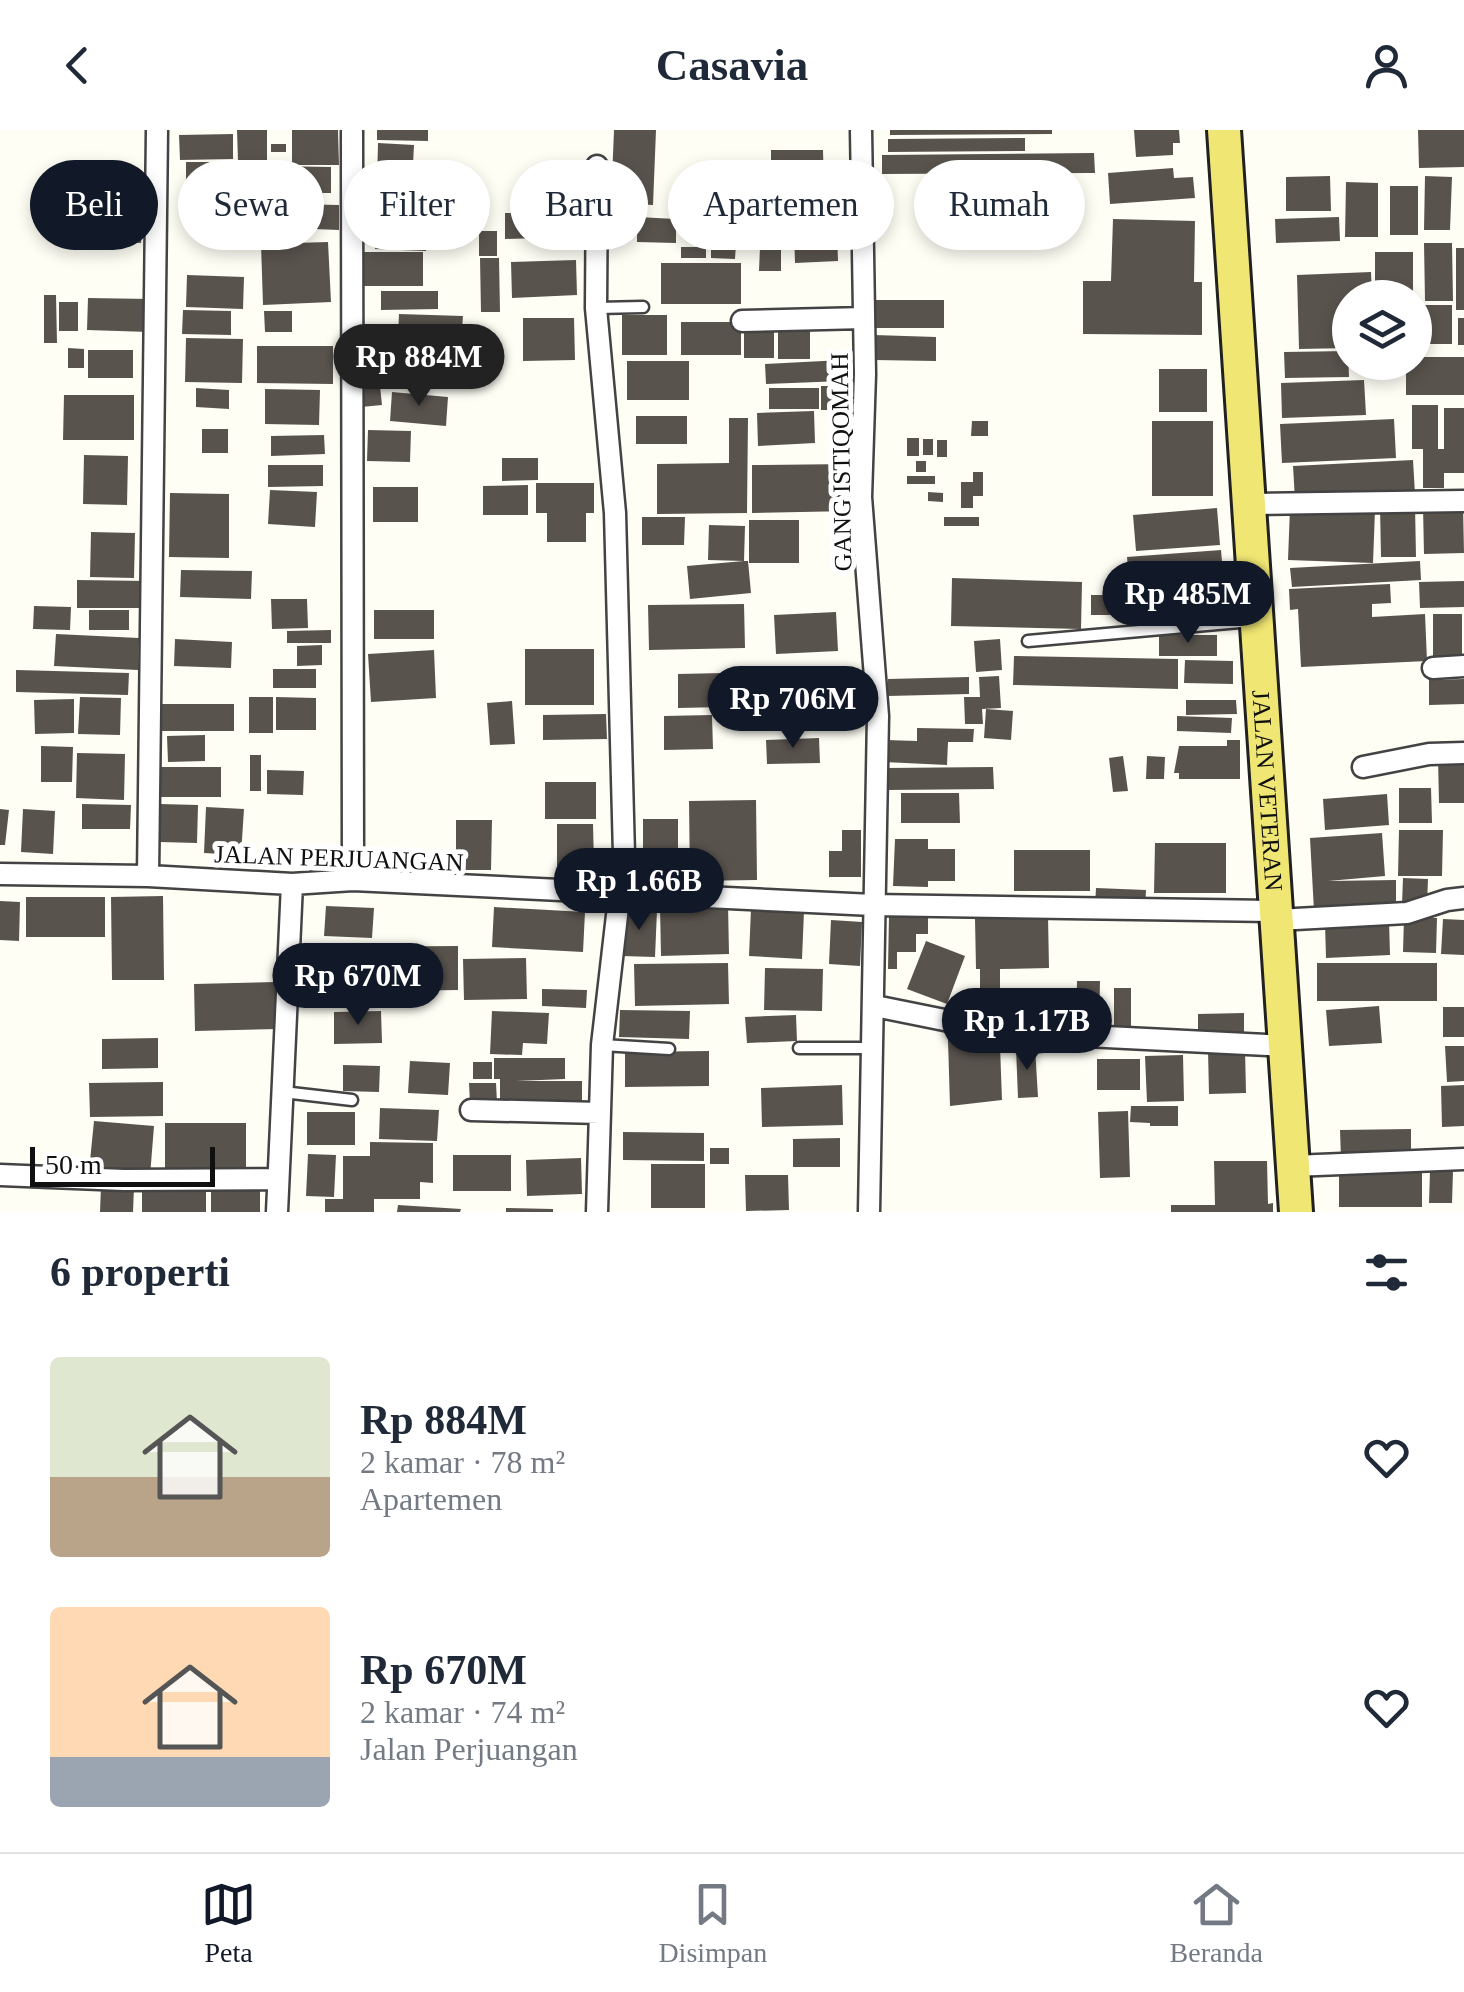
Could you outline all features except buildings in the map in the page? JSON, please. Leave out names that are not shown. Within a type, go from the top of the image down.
[{"type":"main road","name":"JALAN VETERAN","points":[[1224,130],[1296,1212]]},
{"type":"street","points":[[148,876],[158,130]]},
{"type":"street","points":[[352,130],[354,880]]},
{"type":"street","name":"GANG ISTIQOMAH","points":[[860,130],[864,318],[861,497],[878,716],[869,1212]]},
{"type":"street","points":[[596,250],[596,308],[615,513],[624,855],[602,1045],[597,1212]]},
{"type":"street","points":[[742,321],[864,318]]},
{"type":"street","points":[[1249,504],[1464,500]]},
{"type":"street","points":[[1433,668],[1464,666]]},
{"type":"street","points":[[1363,767],[1429,754],[1464,753]]},
{"type":"street","name":"JALAN PERJUANGAN","points":[[0,874],[148,876],[292,884],[354,880],[873,905],[1276,915],[1407,913],[1464,898]]},
{"type":"street","points":[[277,1212],[292,884]]},
{"type":"street","points":[[875,1006],[969,1025],[988,1035],[1028,1042],[1086,1036],[1285,1046]]},
{"type":"street","points":[[471,1110],[600,1113]]},
{"type":"street","points":[[1293,1166],[1464,1159]]},
{"type":"street","points":[[0,1176],[278,1179]]},
{"type":"lane","points":[[596,308],[644,307]]},
{"type":"lane","points":[[1028,641],[1257,620]]},
{"type":"lane","points":[[602,1045],[669,1049]]},
{"type":"lane","points":[[799,1048],[873,1048]]},
{"type":"lane","points":[[282,1092],[352,1100]]}]
